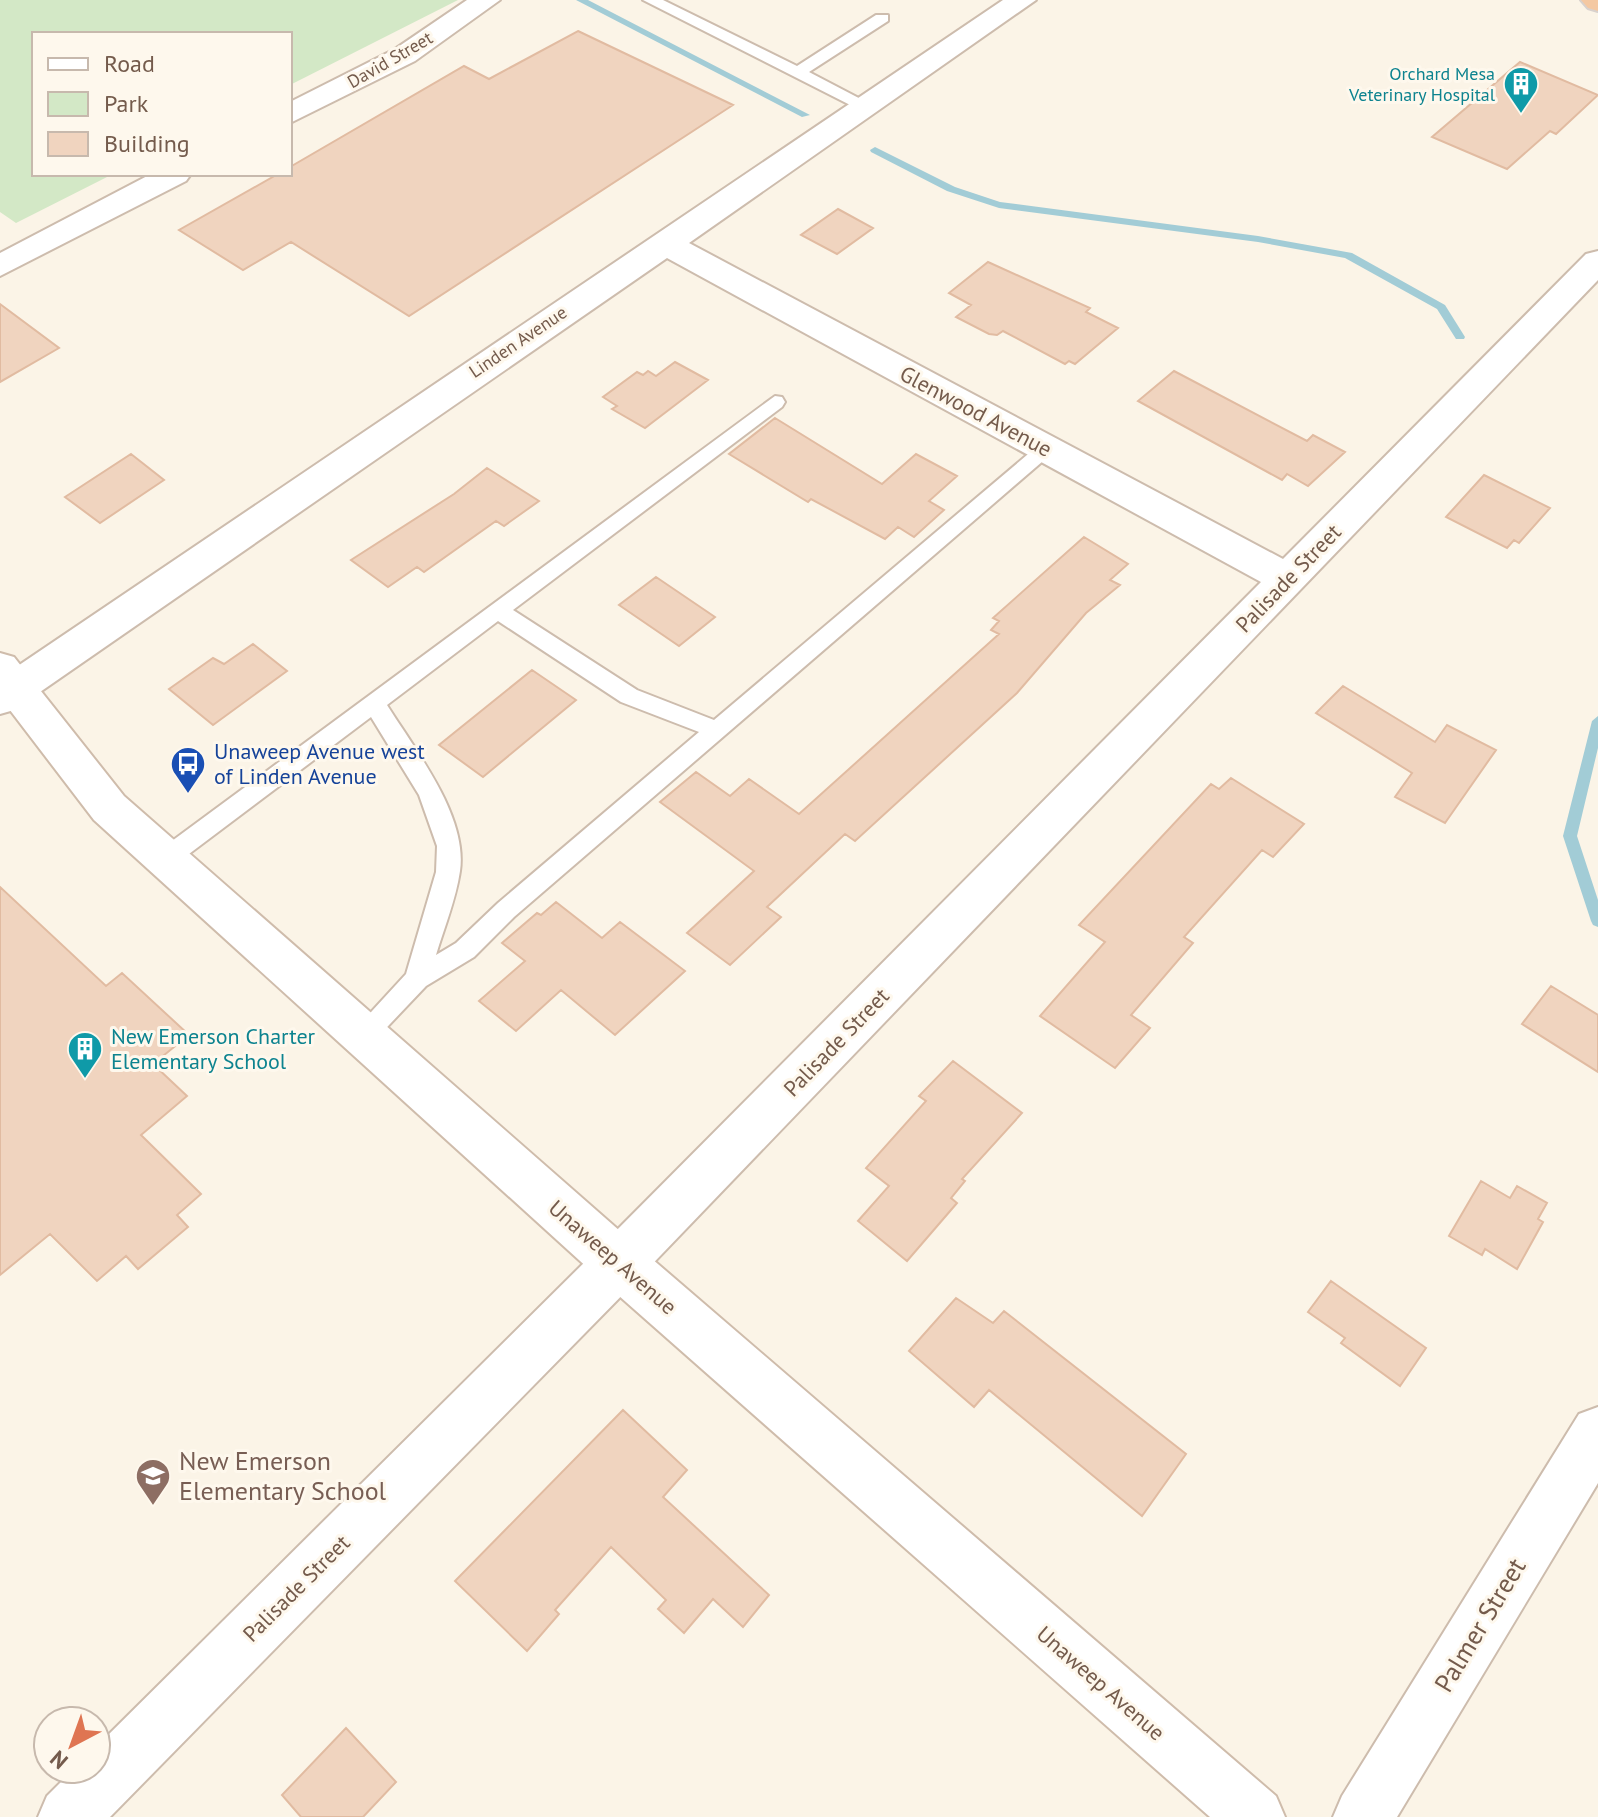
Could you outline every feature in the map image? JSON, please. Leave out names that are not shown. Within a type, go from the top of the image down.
[{"type":"street","name":"David Street","points":[[292,113],[405,55],[486,0]]},
{"type":"street","name":"Linden Avenue","points":[[5,685],[1022,0]]},
{"type":"street","points":[[0,266],[171,176]]},
{"type":"street","name":"Glenwood Avenue","points":[[664,243],[1288,579]]},
{"type":"street","name":"Palisade Street","points":[[68,1817],[619,1263],[1598,261]]},
{"type":"street","name":"Unaweep Avenue","points":[[5,685],[109,808],[165,859],[619,1263],[1255,1817]]},
{"type":"street","name":"Palmer Street","points":[[1363,1817],[1598,1433]]},
{"type":"lane","points":[[651,0],[866,106]]},
{"type":"lane","points":[[798,72],[882,18]]},
{"type":"lane","points":[[165,859],[775,402]]},
{"type":"lane","points":[[363,1035],[417,979],[465,950],[506,910],[1047,449]]},
{"type":"lane","points":[[497,610],[629,696],[717,730]]},
{"type":"lane","points":[[374,703],[430,793],[449,846],[448,872],[417,979]]},
{"type":"green space","points":[[0,0],[458,0],[292,84],[292,32],[32,32],[32,176],[109,176],[16,223],[0,212]]},
{"type":"building","points":[[578,31],[733,105],[409,316],[291,242],[243,270],[179,230],[274,176],[292,176],[292,166],[464,66],[489,79]]},
{"type":"building","name":"Orchard Mesa Veterinary Hospital","points":[[1520,62],[1598,95],[1556,134],[1550,131],[1507,169],[1432,137]]},
{"type":"building","points":[[838,209],[873,228],[837,254],[801,235]]},
{"type":"building","points":[[988,262],[1090,308],[1086,312],[1118,328],[1075,364],[1069,361],[1065,364],[1003,331],[997,335],[989,334],[956,317],[971,305],[949,293]]},
{"type":"building","points":[[0,304],[59,348],[0,382]]},
{"type":"building","points":[[675,362],[708,380],[645,428],[612,409],[617,406],[603,397],[637,372],[643,375],[648,371],[656,376]]},
{"type":"building","points":[[1174,371],[1307,441],[1313,435],[1345,452],[1308,486],[1287,474],[1282,480],[1138,401]]},
{"type":"building","points":[[775,418],[882,484],[916,454],[957,476],[929,501],[944,510],[914,537],[898,527],[885,539],[811,499],[808,502],[729,454]]},
{"type":"building","points":[[131,454],[164,480],[100,523],[65,497]]},
{"type":"building","points":[[487,468],[539,501],[504,526],[496,521],[424,572],[417,567],[388,587],[351,560],[454,494]]},
{"type":"building","points":[[1484,475],[1550,508],[1519,543],[1514,540],[1507,548],[1446,517]]},
{"type":"building","points":[[1084,537],[1128,564],[1110,580],[1120,585],[1086,613],[1017,693],[855,841],[845,834],[767,907],[781,917],[730,965],[687,933],[754,871],[660,802],[696,772],[730,796],[749,779],[799,814],[999,634],[991,630],[999,621],[993,618]]},
{"type":"building","points":[[656,577],[715,617],[679,646],[619,605]]},
{"type":"building","points":[[253,644],[287,671],[213,725],[169,689],[213,658],[224,664]]},
{"type":"building","points":[[532,670],[576,700],[483,777],[439,745]]},
{"type":"building","points":[[1343,686],[1435,742],[1447,725],[1496,750],[1445,823],[1395,797],[1412,773],[1316,713]]},
{"type":"building","points":[[1231,778],[1304,824],[1273,857],[1262,850],[1184,937],[1193,943],[1131,1015],[1150,1028],[1115,1068],[1040,1016],[1105,942],[1079,925],[1211,784],[1219,789]]},
{"type":"building","name":"New Emerson Charter Elementary School","points":[[0,887],[106,986],[122,973],[189,1035],[153,1064],[187,1096],[141,1135],[201,1194],[177,1215],[188,1227],[138,1269],[126,1256],[97,1281],[50,1234],[0,1275]]},
{"type":"building","points":[[556,902],[602,938],[620,922],[685,971],[615,1035],[561,990],[516,1031],[479,1001],[525,961],[502,943],[537,913],[541,915]]},
{"type":"building","points":[[1551,986],[1598,1015],[1598,1072],[1522,1024]]},
{"type":"building","points":[[953,1061],[1022,1113],[962,1179],[965,1181],[951,1198],[957,1203],[907,1261],[858,1221],[889,1186],[866,1168],[926,1101],[919,1096]]},
{"type":"building","points":[[1481,1181],[1510,1198],[1517,1186],[1547,1203],[1538,1219],[1543,1222],[1517,1269],[1485,1249],[1482,1255],[1449,1236]]},
{"type":"building","points":[[1331,1281],[1426,1348],[1400,1386],[1341,1343],[1345,1338],[1308,1312]]},
{"type":"building","points":[[956,1298],[993,1323],[1004,1311],[1186,1454],[1142,1516],[989,1390],[974,1407],[909,1351]]},
{"type":"building","points":[[623,1410],[687,1470],[663,1497],[769,1595],[743,1627],[713,1599],[684,1633],[658,1609],[666,1600],[611,1547],[555,1610],[559,1614],[527,1651],[455,1581]]},
{"type":"building","points":[[346,1728],[396,1782],[363,1817],[301,1817],[282,1795]]},
{"type":"waterway","points":[[581,0],[805,115]]},
{"type":"waterway","points":[[875,150],[951,189],[999,205],[1258,239],[1348,255],[1441,307],[1460,337]]},
{"type":"waterway","points":[[1598,721],[1570,836],[1598,921]]},
{"type":"place","name":"Orchard Mesa Veterinary Hospital","points":[[1521,115]]},
{"type":"place","name":"Unaweep Avenue west of Linden Avenue","points":[[188,795]]},
{"type":"place","name":"New Emerson Charter Elementary School","points":[[85,1080]]},
{"type":"place","name":"New Emerson Elementary School","points":[[153,1507]]}]
